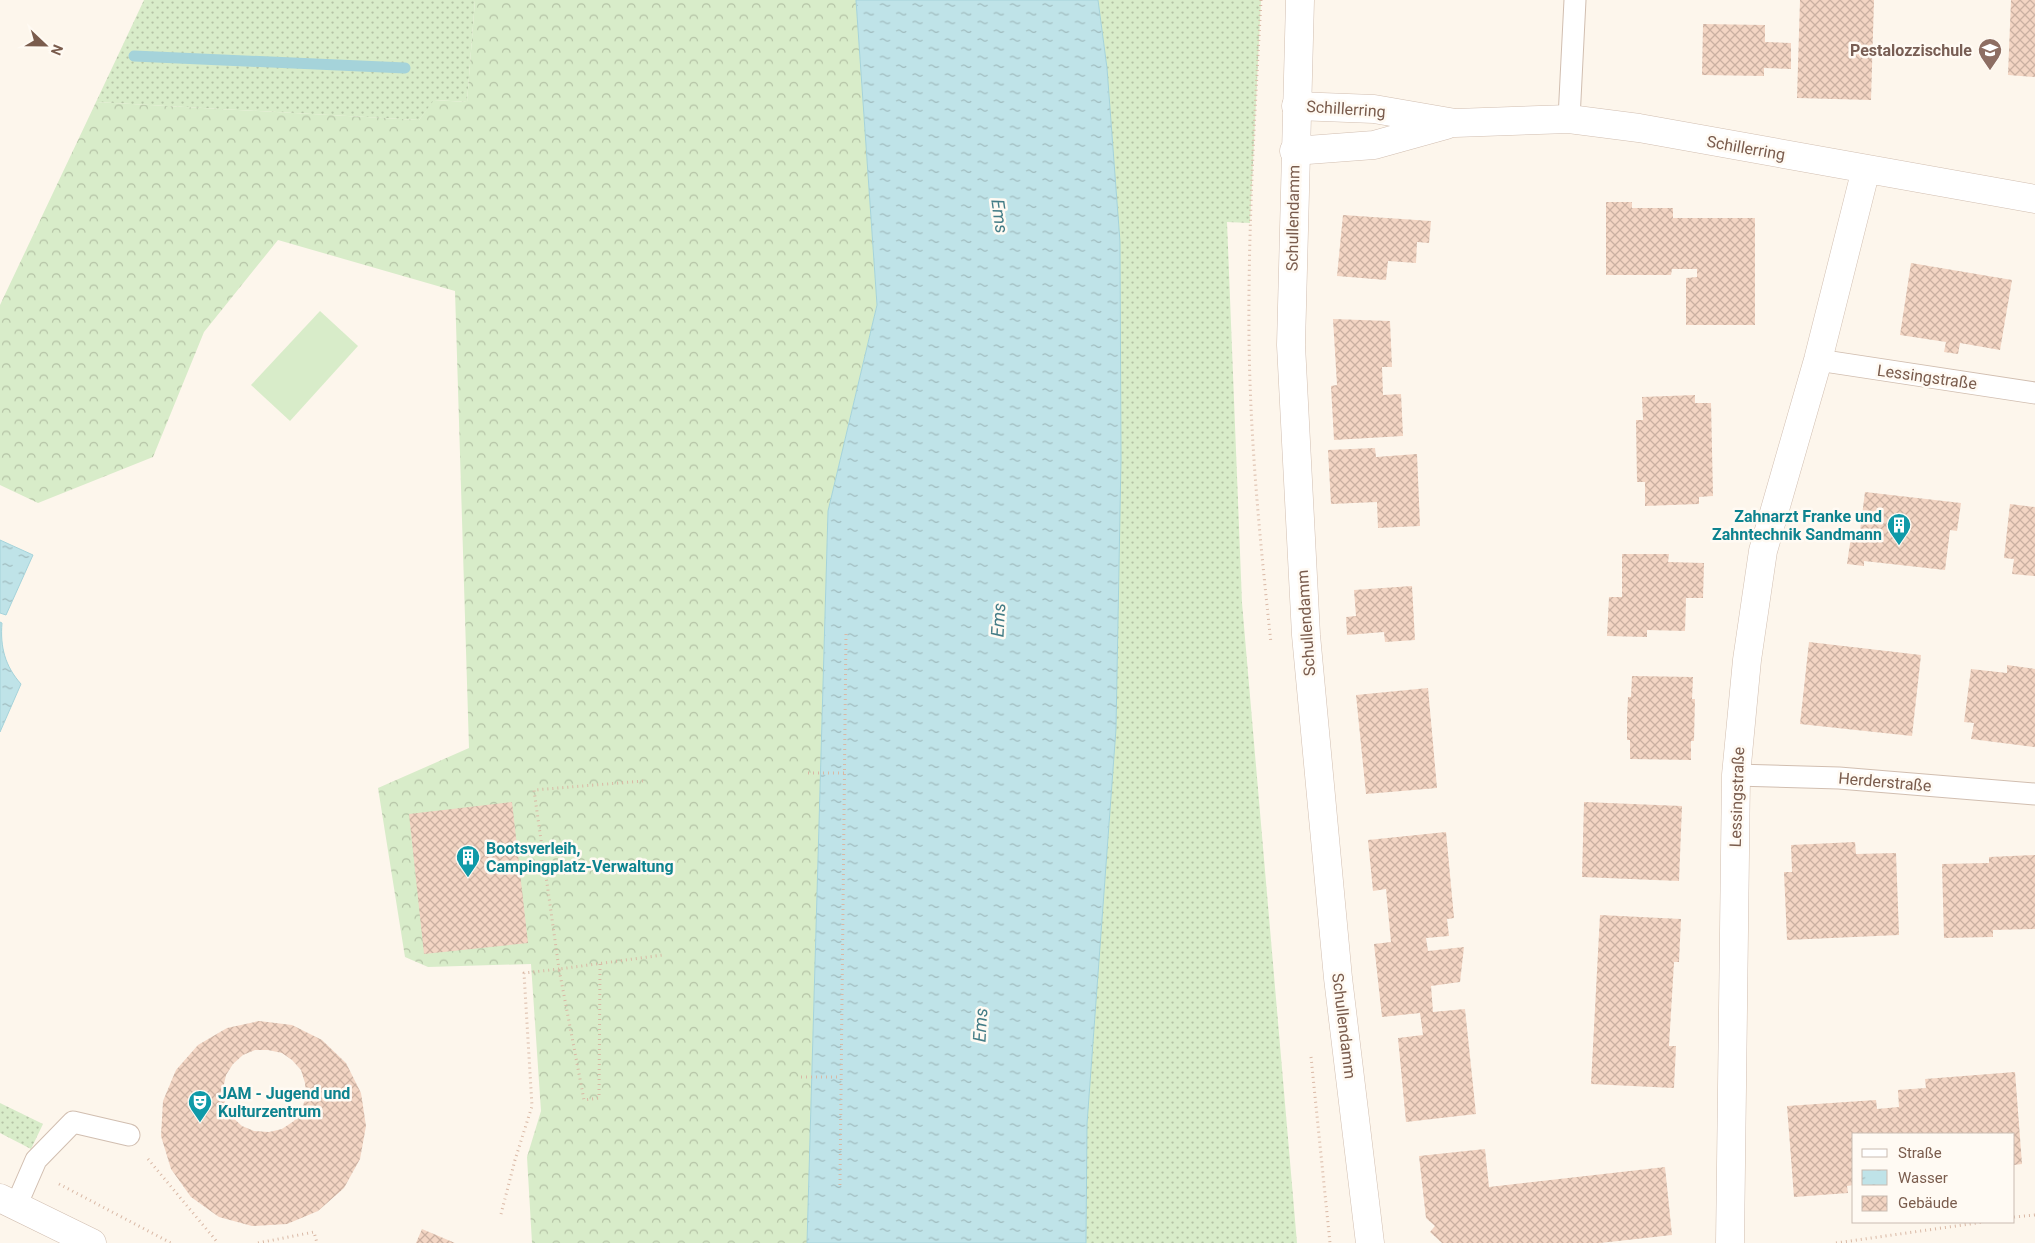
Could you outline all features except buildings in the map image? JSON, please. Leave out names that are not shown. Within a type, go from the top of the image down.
[{"type":"street","name":"Schullendamm","points":[[1300,0],[1294,151],[1290,346],[1306,635],[1338,978],[1370,1243]]},
{"type":"street","name":"Schillerring","points":[[1296,106],[1374,109],[1455,123],[1569,119],[1639,128],[2035,199]]},
{"type":"street","name":"Schillerring","points":[[1294,151],[1374,145],[1455,123]]},
{"type":"street","name":"Lessingstraße","points":[[1730,1243],[1736,775],[1748,660],[1763,551],[1818,360],[1866,169]]},
{"type":"street","points":[[8,1202],[92,1243]]},
{"type":"lane","points":[[1569,119],[1575,0]]},
{"type":"lane","name":"Lessingstraße","points":[[1818,360],[2035,393]]},
{"type":"lane","name":"Herderstraße","points":[[1736,775],[1839,778],[2035,794]]},
{"type":"lane","points":[[8,1202],[32,1171],[36,1160],[73,1122],[129,1135]]},
{"type":"path","points":[[840,1185],[846,631]]},
{"type":"path","points":[[808,773],[845,773]]},
{"type":"path","points":[[600,964],[599,1098],[584,1100],[559,969],[534,790],[643,781]]},
{"type":"path","points":[[501,1214],[532,1106],[524,973],[663,955]]},
{"type":"path","points":[[801,1077],[841,1077]]},
{"type":"path","points":[[129,1135],[218,1243]]},
{"type":"path","points":[[32,1171],[172,1243]]},
{"type":"path","points":[[2015,1217],[2035,1215]]},
{"type":"path","points":[[1836,1243],[1977,1223]]},
{"type":"path","points":[[258,1243],[314,1232],[317,1243]]},
{"type":"green space","points":[[144,0],[475,0],[467,102],[435,100],[419,120],[96,102]]},
{"type":"green space","points":[[475,0],[856,0],[877,305],[828,511],[807,1243],[532,1243],[527,1157],[541,1111],[531,964],[428,967],[405,957],[378,788],[469,748],[455,291],[278,240],[204,332],[153,457],[38,503],[0,485],[0,305],[96,102],[419,120],[434,100],[467,102]]},
{"type":"green space","points":[[1098,0],[1261,0],[1250,223],[1227,222],[1242,603],[1297,1243],[1086,1243],[1087,1124],[1116,729],[1121,459],[1120,242],[1107,68]]},
{"type":"green space","points":[[320,311],[358,346],[290,421],[251,385]]},
{"type":"green space","points":[[0,1103],[43,1124],[31,1149],[0,1133]]},
{"type":"water","name":"Ems","points":[[856,0],[1098,0],[1107,68],[1120,242],[1121,459],[1116,729],[1087,1124],[1086,1243],[807,1243],[828,511],[877,305]]},
{"type":"water","points":[[0,540],[33,555],[6,615],[0,613]]},
{"type":"water","points":[[0,622],[2,623],[3,648],[7,663],[21,684],[0,732]]},
{"type":"waterway","points":[[134,56],[405,68]]},
{"type":"place","name":"Pestalozzischule","points":[[1990,71]]},
{"type":"place","name":"Zahnarzt Franke und Zahntechnik Sandmann","points":[[1899,546]]},
{"type":"place","name":"Bootsverleih, Campingplatz-Verwaltung","points":[[468,878]]},
{"type":"place","name":"JAM - Jugend und Kulturzentrum","points":[[200,1123]]}]
